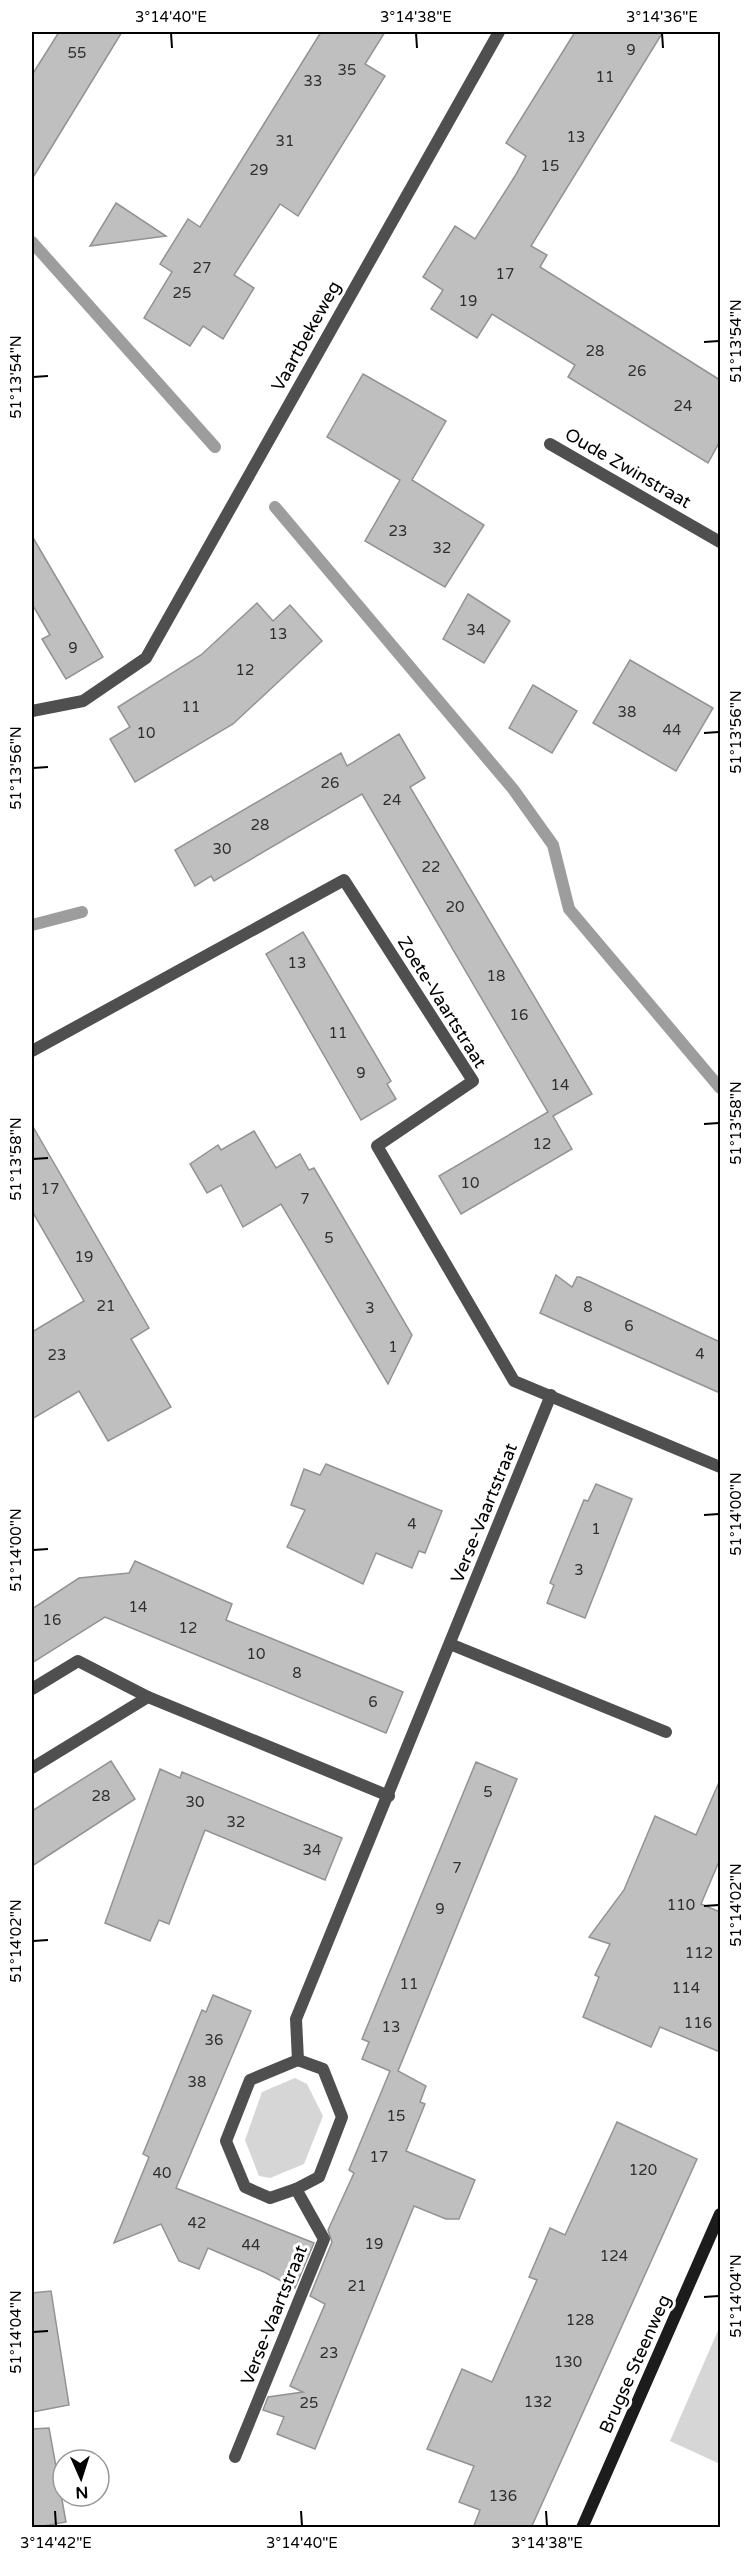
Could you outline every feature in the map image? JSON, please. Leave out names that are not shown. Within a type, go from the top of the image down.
[{"type":"main road","name":"Brugse Steenweg","points":[[582,2528],[720,2214]]},
{"type":"street","name":"Vaartbekeweg","points":[[32,711],[83,701],[146,658],[499,32]]},
{"type":"street","name":"Oude Zwinstraat","points":[[550,444],[720,542]]},
{"type":"street","name":"Zoete-Vaartstraat","points":[[32,1051],[344,880],[472,1081],[377,1146],[514,1381],[720,1467]]},
{"type":"street","name":"Verse-Vaartstraat","points":[[298,2060],[296,2019],[551,1395]]},
{"type":"street","points":[[450,1644],[666,1732]]},
{"type":"street","points":[[32,1689],[78,1661],[148,1696],[389,1796]]},
{"type":"street","points":[[32,1768],[148,1696]]},
{"type":"street","points":[[298,2060],[323,2069],[342,2117],[319,2177],[296,2189],[270,2198],[245,2187],[226,2141],[250,2080],[298,2060]]},
{"type":"street","name":"Verse-Vaartstraat","points":[[234,2457],[324,2239],[296,2189]]},
{"type":"shaded area","points":[[295,2078],[307,2084],[323,2116],[304,2164],[270,2178],[259,2176],[245,2140],[262,2092]]},
{"type":"shaded area","points":[[720,2326],[720,2464],[670,2441]]},
{"type":"building","points":[[59,32],[122,32],[32,179],[32,75]]},
{"type":"building","points":[[321,32],[385,32],[365,64],[385,76],[298,216],[280,204],[234,275],[254,288],[223,339],[203,326],[190,346],[144,318],[172,272],[160,264],[188,219],[200,227]]},
{"type":"building","points":[[575,32],[663,32],[531,246],[547,255],[540,267],[720,380],[720,441],[708,463],[568,377],[575,365],[492,314],[477,338],[431,309],[443,290],[423,277],[455,226],[475,239],[515,176],[526,156],[506,143]]},
{"type":"building","points":[[116,203],[166,236],[90,246]]},
{"type":"building","points":[[363,374],[446,421],[412,480],[484,525],[445,587],[365,541],[400,480],[327,437]]},
{"type":"building","points":[[32,536],[103,657],[66,679],[42,639],[50,635],[32,604]]},
{"type":"building","points":[[468,594],[510,621],[484,663],[443,639]]},
{"type":"building","points":[[257,603],[273,621],[290,605],[322,641],[233,724],[135,782],[110,739],[130,727],[118,707],[201,655]]},
{"type":"building","points":[[630,660],[713,708],[676,771],[593,723]]},
{"type":"building","points":[[533,685],[577,711],[552,753],[509,728]]},
{"type":"building","points":[[399,734],[425,778],[410,787],[592,1094],[553,1116],[572,1149],[461,1214],[439,1176],[548,1112],[362,794],[214,881],[211,876],[195,886],[175,850],[341,753],[347,766]]},
{"type":"building","points":[[303,932],[391,1081],[387,1084],[396,1099],[361,1120],[266,954]]},
{"type":"building","points":[[32,1125],[149,1328],[131,1339],[171,1407],[108,1441],[79,1391],[32,1419],[32,1332],[84,1301],[32,1211]]},
{"type":"building","points":[[254,1131],[276,1168],[300,1154],[309,1170],[314,1168],[412,1335],[388,1384],[281,1204],[243,1227],[221,1185],[207,1193],[190,1164],[218,1145],[221,1150]]},
{"type":"building","points":[[556,1275],[572,1287],[577,1277],[580,1277],[720,1342],[720,1393],[540,1313]]},
{"type":"building","points":[[326,1464],[442,1511],[425,1553],[419,1551],[412,1568],[376,1553],[363,1584],[287,1547],[305,1510],[291,1505],[304,1469],[320,1475]]},
{"type":"building","points":[[596,1484],[632,1499],[585,1618],[547,1603],[554,1585],[550,1583],[567,1541],[584,1500],[588,1501]]},
{"type":"building","points":[[135,1561],[232,1604],[226,1620],[403,1692],[386,1733],[105,1617],[32,1663],[32,1609],[79,1578],[129,1573]]},
{"type":"building","points":[[111,1761],[135,1799],[32,1866],[32,1811]]},
{"type":"building","points":[[476,1762],[517,1779],[398,2071],[426,2086],[420,2102],[425,2104],[406,2151],[475,2180],[459,2219],[446,2219],[414,2206],[315,2449],[277,2434],[284,2417],[263,2410],[268,2397],[303,2392],[290,2386],[325,2304],[310,2296],[332,2242],[328,2230],[354,2173],[349,2170],[390,2071],[362,2059],[369,2042],[362,2039]]},
{"type":"building","points":[[160,1769],[180,1778],[182,1772],[342,1838],[325,1880],[205,1830],[169,1924],[159,1920],[150,1941],[105,1923]]},
{"type":"building","points":[[720,1780],[720,1859],[701,1904],[720,1912],[720,2052],[660,2027],[651,2047],[583,2017],[599,1977],[595,1975],[610,1944],[589,1937],[624,1890],[655,1816],[696,1835]]},
{"type":"building","points":[[213,1995],[251,2011],[176,2188],[314,2243],[295,2288],[208,2248],[199,2269],[179,2261],[161,2224],[114,2243],[149,2157],[143,2154],[202,2010],[206,2012]]},
{"type":"building","points":[[617,2122],[697,2159],[531,2528],[473,2528],[480,2510],[459,2502],[474,2466],[427,2449],[462,2369],[492,2382],[537,2280],[529,2277],[550,2228],[565,2235]]},
{"type":"building","points":[[51,2291],[69,2405],[32,2412],[32,2293]]},
{"type":"building","points":[[49,2428],[53,2448],[51,2508],[63,2508],[66,2522],[32,2528],[32,2429]]},
{"type":"waterway","points":[[32,242],[215,447]]},
{"type":"waterway","points":[[275,507],[513,789],[553,845],[569,909],[720,1088]]},
{"type":"waterway","points":[[32,925],[82,912]]}]
